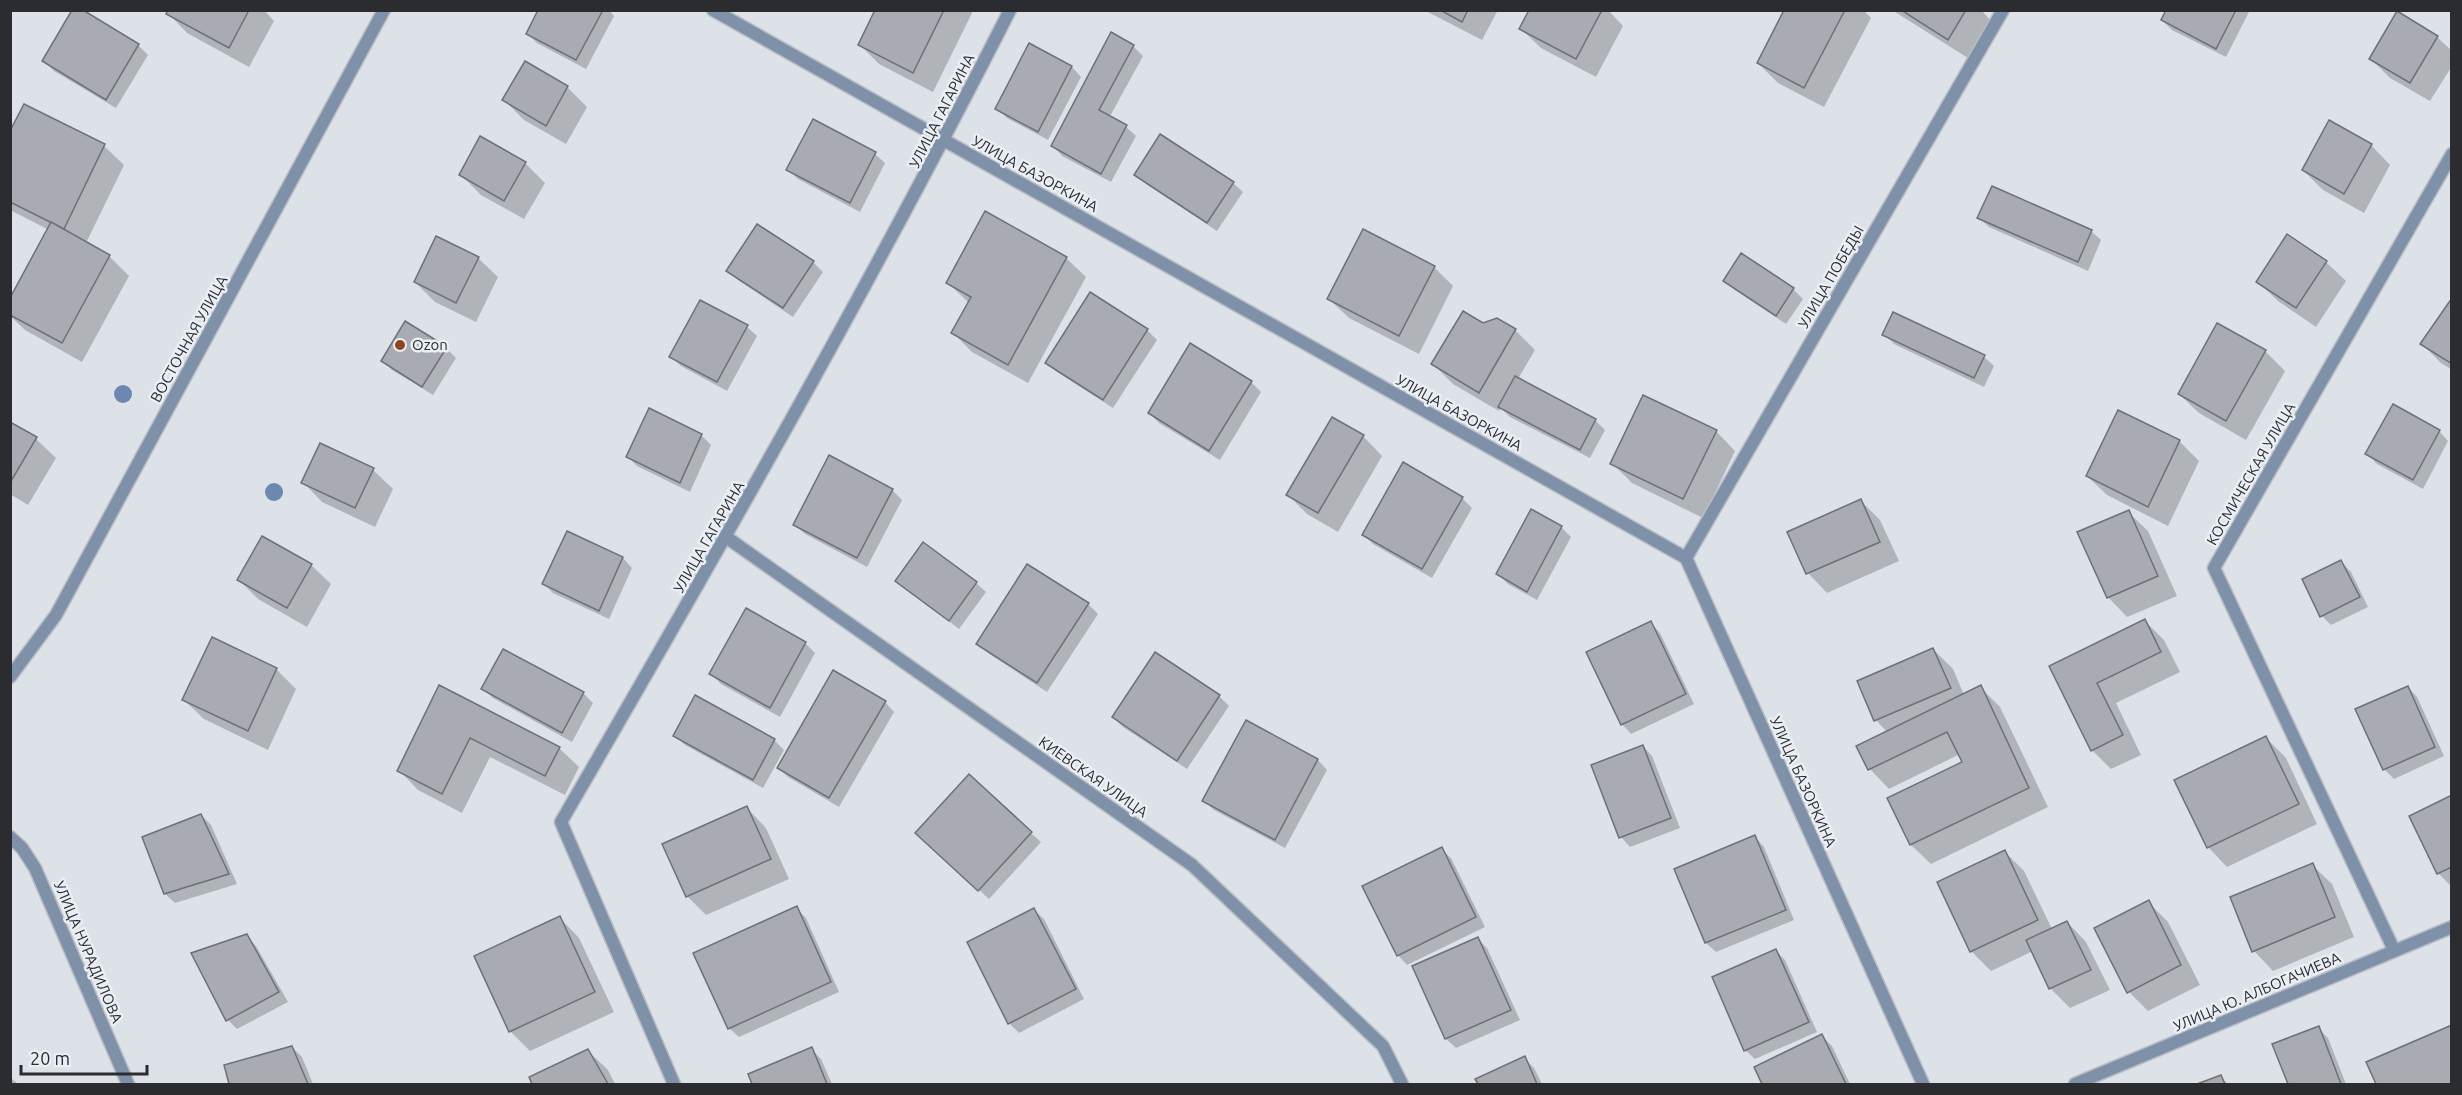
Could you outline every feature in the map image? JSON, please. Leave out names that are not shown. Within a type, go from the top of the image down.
[{"type":"street","name":"ВОСТОЧНАЯ УЛИЦА","points":[[10,677],[56,615],[384,10]]},
{"type":"street","name":"УЛИЦА БАЗОРКИНА","points":[[713,10],[1686,558],[1923,1084]]},
{"type":"street","name":"УЛИЦА ГАГАРИНА","points":[[674,1084],[561,822],[726,537],[945,140],[1010,10]]},
{"type":"street","name":"УЛИЦА ПОБЕДЫ","points":[[1686,558],[2003,10]]},
{"type":"street","name":"КОСМИЧЕСКАЯ УЛИЦА","points":[[2394,950],[2214,568],[2451,154]]},
{"type":"street","name":"КИЕВСКАЯ УЛИЦА","points":[[726,537],[1192,865],[1383,1046],[1402,1084]]},
{"type":"street","name":"УЛИЦА НУРАДИЛОВА","points":[[10,837],[22,848],[35,868],[128,1084]]},
{"type":"street","name":"УЛИЦА Ю. АЛБОГАЧИЕВА","points":[[2075,1084],[2451,927]]},
{"type":"building","points":[[72,10],[83,10],[139,44],[106,100],[42,61]]},
{"type":"building","points":[[168,10],[249,10],[229,48],[166,14]]},
{"type":"building","points":[[538,10],[603,10],[576,60],[526,34]]},
{"type":"building","points":[[875,10],[944,10],[913,73],[858,45]]},
{"type":"building","points":[[1440,10],[1468,10],[1462,22]]},
{"type":"building","points":[[1529,10],[1602,10],[1576,59],[1519,29]]},
{"type":"building","points":[[1784,10],[1845,10],[1804,88],[1757,63]]},
{"type":"building","points":[[1901,10],[1966,10],[1948,40]]},
{"type":"building","points":[[2166,10],[2236,10],[2216,49],[2161,20]]},
{"type":"building","points":[[2397,11],[2438,36],[2410,83],[2369,59]]},
{"type":"building","points":[[1111,32],[1134,45],[1099,110],[1127,125],[1101,174],[1051,146]]},
{"type":"building","points":[[1029,43],[1072,66],[1038,132],[995,109]]},
{"type":"building","points":[[525,61],[568,86],[546,126],[502,100]]},
{"type":"building","points":[[24,104],[105,144],[64,229],[10,202],[10,131]]},
{"type":"building","points":[[813,119],[876,152],[850,203],[786,170]]},
{"type":"building","points":[[2329,120],[2372,144],[2344,194],[2302,170]]},
{"type":"building","points":[[1160,134],[1234,182],[1207,223],[1134,175]]},
{"type":"building","points":[[480,136],[526,162],[504,201],[459,175]]},
{"type":"building","points":[[1992,186],[2092,230],[2078,262],[1977,218]]},
{"type":"building","points":[[985,211],[1067,257],[1008,365],[951,333],[971,297],[946,283]]},
{"type":"building","points":[[51,222],[110,255],[62,343],[10,315],[10,298]]},
{"type":"building","points":[[757,224],[814,261],[783,308],[726,271]]},
{"type":"building","points":[[1363,229],[1435,266],[1399,336],[1327,299]]},
{"type":"building","points":[[2287,234],[2327,261],[2296,308],[2256,282]]},
{"type":"building","points":[[436,236],[479,257],[456,303],[414,282]]},
{"type":"building","points":[[1741,253],[1794,288],[1776,316],[1723,281]]},
{"type":"building","points":[[1090,292],[1148,329],[1103,400],[1045,363]]},
{"type":"building","points":[[2452,298],[2452,364],[2420,344]]},
{"type":"building","points":[[700,300],[748,325],[717,382],[669,357]]},
{"type":"building","points":[[1463,311],[1483,323],[1497,318],[1516,329],[1479,393],[1431,364]]},
{"type":"building","points":[[1893,312],[1985,355],[1974,378],[1882,335]]},
{"type":"building","points":[[405,321],[447,347],[422,387],[381,361]]},
{"type":"building","points":[[2217,323],[2266,350],[2226,421],[2178,394]]},
{"type":"building","points":[[1190,343],[1252,381],[1209,451],[1148,413]]},
{"type":"building","points":[[1515,376],[1596,419],[1580,450],[1498,407]]},
{"type":"building","points":[[1643,395],[1717,430],[1683,499],[1610,464]]},
{"type":"building","points":[[2393,404],[2440,430],[2413,480],[2365,454]]},
{"type":"building","points":[[649,408],[702,434],[680,483],[626,457]]},
{"type":"building","points":[[2118,410],[2180,440],[2148,507],[2086,476]]},
{"type":"building","points":[[1332,417],[1364,435],[1318,513],[1286,495]]},
{"type":"building","points":[[10,422],[37,437],[10,483]]},
{"type":"building","points":[[320,443],[374,468],[355,508],[301,483]]},
{"type":"building","points":[[829,455],[893,489],[857,558],[793,525]]},
{"type":"building","points":[[1403,462],[1463,497],[1422,569],[1362,535]]},
{"type":"building","points":[[1861,499],[1880,542],[1806,574],[1787,532]]},
{"type":"building","points":[[1531,509],[1562,526],[1527,592],[1496,574]]},
{"type":"building","points":[[2129,510],[2158,576],[2107,598],[2077,532]]},
{"type":"building","points":[[567,531],[623,557],[599,611],[542,584]]},
{"type":"building","points":[[262,536],[312,564],[287,608],[237,580]]},
{"type":"building","points":[[923,542],[977,582],[949,621],[895,581]]},
{"type":"building","points":[[2341,560],[2360,597],[2320,617],[2302,579]]},
{"type":"building","points":[[1027,564],[1089,603],[1037,683],[976,644]]},
{"type":"building","points":[[746,608],[806,642],[770,708],[709,674]]},
{"type":"building","points":[[2145,619],[2161,652],[2097,683],[2123,735],[2091,751],[2049,666]]},
{"type":"building","points":[[1651,621],[1686,694],[1621,725],[1586,652]]},
{"type":"building","points":[[212,637],[277,668],[248,731],[182,700]]},
{"type":"building","points":[[1933,648],[1951,688],[1874,721],[1857,681]]},
{"type":"building","points":[[503,649],[584,692],[562,733],[481,689]]},
{"type":"building","points":[[1155,652],[1220,695],[1177,761],[1112,717]]},
{"type":"building","points":[[833,670],[886,701],[829,798],[777,768]]},
{"type":"building","points":[[439,685],[560,747],[545,776],[470,738],[442,794],[397,771]]},
{"type":"building","points":[[1981,685],[2029,788],[1910,845],[1887,798],[1962,762],[1947,732],[1868,770],[1856,746]]},
{"type":"building","points":[[2408,686],[2435,747],[2383,770],[2355,709]]},
{"type":"building","points":[[695,695],[775,739],[753,780],[673,736]]},
{"type":"building","points":[[1246,720],[1318,759],[1275,840],[1202,801]]},
{"type":"building","points":[[2266,736],[2299,804],[2207,848],[2174,780]]},
{"type":"building","points":[[1643,745],[1671,818],[1619,838],[1591,765]]},
{"type":"building","points":[[969,774],[1032,832],[978,891],[915,833]]},
{"type":"building","points":[[2452,795],[2452,867],[2437,874],[2409,816]]},
{"type":"building","points":[[747,806],[771,859],[686,897],[662,844]]},
{"type":"building","points":[[201,814],[229,874],[164,894],[142,837]]},
{"type":"building","points":[[1755,835],[1786,910],[1705,943],[1674,869]]},
{"type":"building","points":[[1442,847],[1476,917],[1397,956],[1362,886]]},
{"type":"building","points":[[2005,850],[2038,920],[1970,952],[1937,882]]},
{"type":"building","points":[[2313,863],[2335,917],[2252,952],[2230,897]]},
{"type":"building","points":[[2149,900],[2181,965],[2127,993],[2094,928]]},
{"type":"building","points":[[797,906],[831,982],[728,1029],[693,953]]},
{"type":"building","points":[[1034,908],[1076,989],[1008,1024],[967,942]]},
{"type":"building","points":[[560,916],[595,992],[509,1032],[474,956]]},
{"type":"building","points":[[2067,921],[2091,970],[2049,989],[2026,940]]},
{"type":"building","points":[[247,934],[279,992],[226,1021],[191,953]]},
{"type":"building","points":[[1478,937],[1511,1010],[1445,1039],[1412,966]]},
{"type":"building","points":[[1776,949],[1809,1022],[1744,1051],[1712,977]]},
{"type":"building","points":[[2452,1025],[2452,1084],[2376,1084],[2366,1062]]},
{"type":"building","points":[[2319,1026],[2341,1084],[2288,1084],[2272,1044]]},
{"type":"building","points":[[1822,1034],[1846,1084],[1762,1084],[1754,1067]]},
{"type":"building","points":[[292,1046],[308,1084],[229,1084],[224,1065]]},
{"type":"building","points":[[812,1047],[827,1084],[752,1084],[748,1074]]},
{"type":"building","points":[[588,1049],[608,1084],[532,1084],[529,1077]]},
{"type":"building","points":[[1525,1056],[1537,1084],[1478,1084],[1475,1079]]},
{"type":"building","points":[[2221,1075],[2225,1084],[2197,1084]]},
{"type":"place","name":"Ozon","points":[[400,345]]}]
